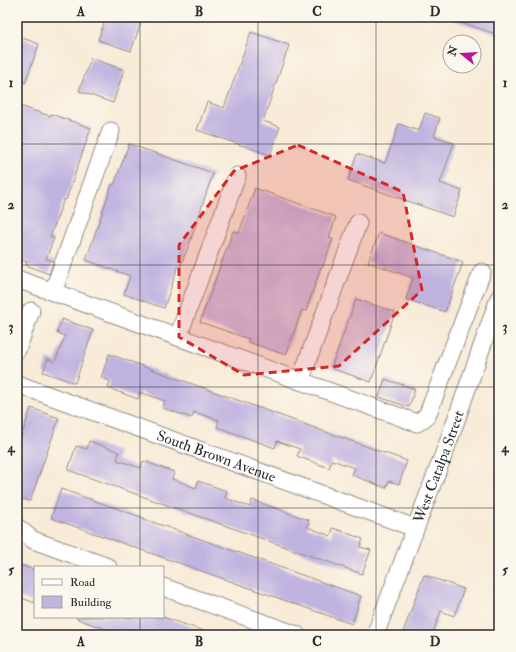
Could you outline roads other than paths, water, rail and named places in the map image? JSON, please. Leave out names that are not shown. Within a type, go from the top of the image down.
[{"type":"street","points":[[53,292],[111,131]]},
{"type":"street","points":[[178,337],[237,176]]},
{"type":"street","points":[[300,381],[358,223]]},
{"type":"street","points":[[17,279],[416,423],[427,416],[482,272]]},
{"type":"street","name":"West Catalpa Street","points":[[375,635],[499,298]]},
{"type":"street","points":[[17,350],[31,311]]},
{"type":"street","name":"South Brown Avenue","points":[[17,384],[415,528]]},
{"type":"street","points":[[17,527],[33,540],[105,566]]},
{"type":"street","points":[[164,587],[297,635]]}]
